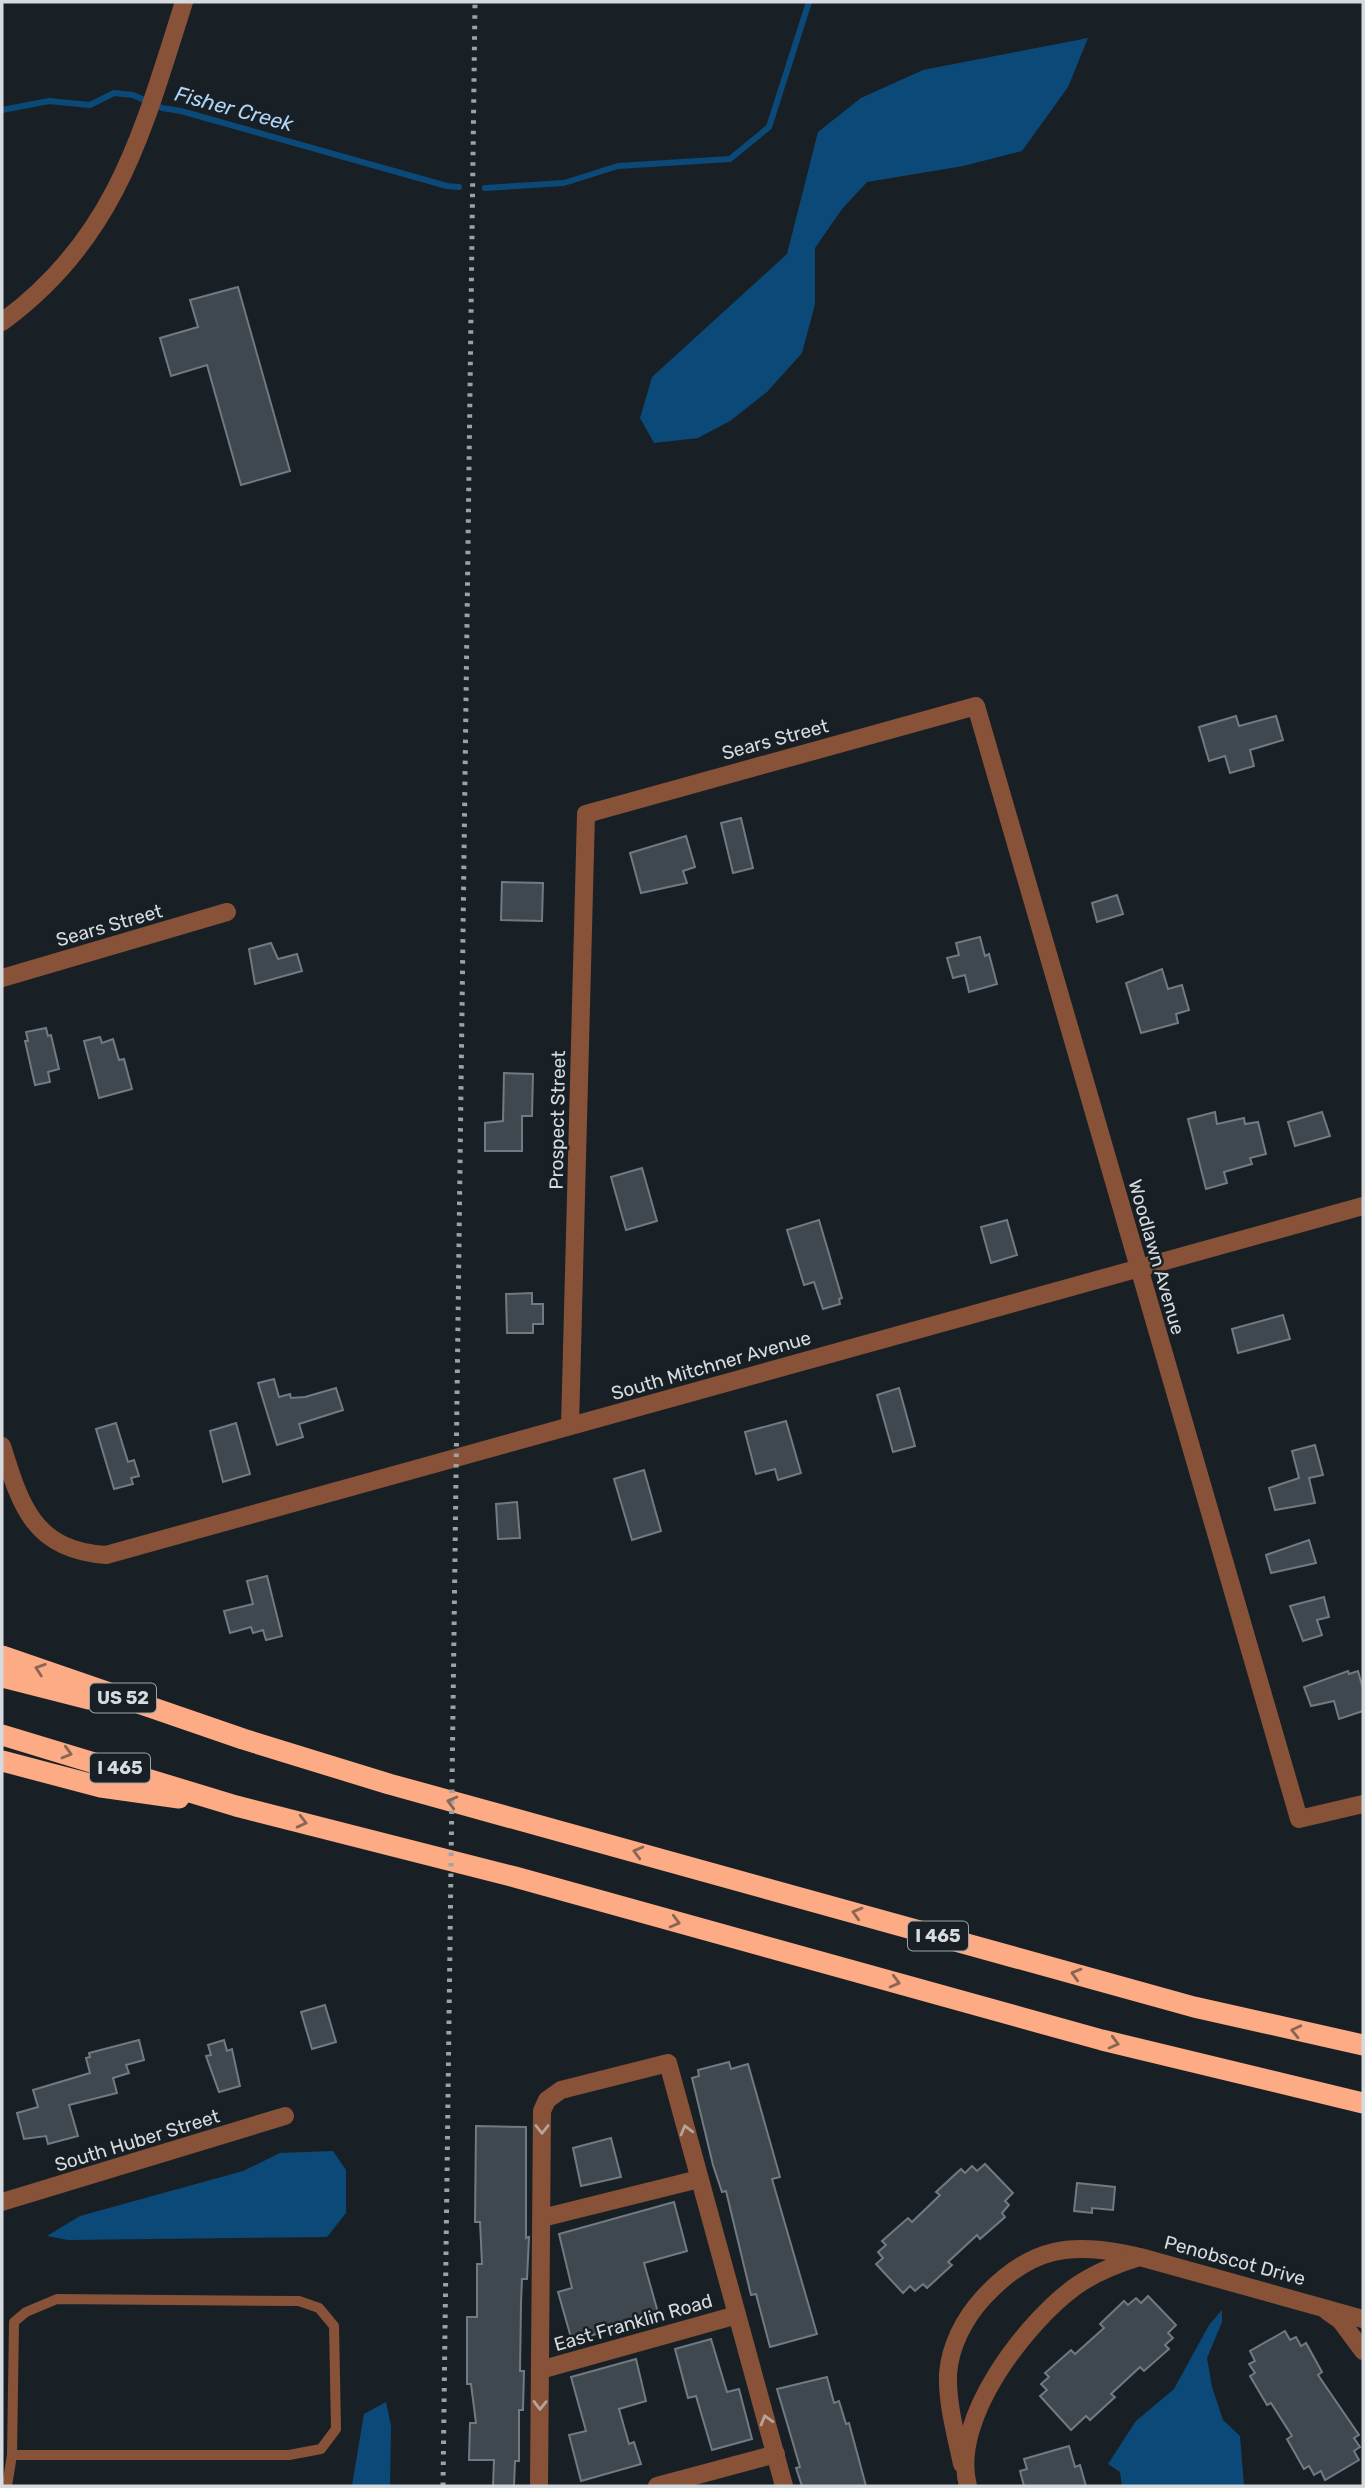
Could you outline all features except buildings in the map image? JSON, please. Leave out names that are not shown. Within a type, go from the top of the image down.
[{"type":"highway","name":"US 52","points":[[2,1656],[243,1739]]},
{"type":"highway","name":"I 465","points":[[2,1676],[243,1739],[389,1784],[1194,2007],[1363,2045]]},
{"type":"highway","name":"I 465","points":[[2,1735],[236,1806],[515,1877],[1167,2058],[1363,2103]]},
{"type":"highway","points":[[2,1761],[102,1787],[236,1806]]},
{"type":"street","points":[[2,322],[56,277],[96,227],[128,169],[184,2]]},
{"type":"street","name":"Sears Street","points":[[586,814],[976,706]]},
{"type":"street","name":"Woodlawn Avenue","points":[[976,706],[1137,1269],[1299,1819],[1363,1804]]},
{"type":"street","name":"Prospect Street","points":[[570,1426],[586,814]]},
{"type":"street","name":"Sears Street","points":[[2,978],[227,912]]},
{"type":"street","name":"South Mitchner Avenue","points":[[2,1446],[30,1517],[53,1542],[68,1549],[106,1555],[142,1548],[1363,1206]]},
{"type":"street","name":"East Franklin Road","points":[[539,2486],[542,2115],[547,2100],[561,2090],[668,2063],[784,2486]]},
{"type":"street","name":"South Huber Street","points":[[2,2202],[285,2116]]},
{"type":"street","points":[[542,2218],[699,2179]]},
{"type":"street","name":"Penobscot Drive","points":[[966,2478],[949,2394],[948,2373],[959,2334],[973,2310],[1002,2278],[1021,2263],[1042,2254],[1091,2248],[1140,2257],[1363,2319]]},
{"type":"street","name":"Penobscot Drive","points":[[966,2478],[981,2405],[1002,2369],[1039,2320],[1078,2285],[1109,2268],[1140,2257]]},
{"type":"street","points":[[1319,2305],[1340,2319],[1363,2351]]},
{"type":"street","name":"East Franklin Road","points":[[540,2370],[737,2315]]},
{"type":"street","points":[[657,2486],[776,2454]]},
{"type":"lane","points":[[7,2486],[12,2455],[14,2322],[26,2312],[57,2298],[299,2301],[319,2308],[334,2326],[336,2429],[321,2449],[289,2455],[12,2455]]},
{"type":"water","points":[[1088,38],[1068,87],[1022,151],[963,166],[867,182],[842,209],[815,248],[815,304],[802,353],[767,392],[730,421],[698,438],[654,443],[640,418],[652,377],[787,254],[818,132],[861,98],[923,70]]},
{"type":"water","points":[[333,2151],[346,2170],[346,2213],[327,2237],[68,2240],[47,2236],[80,2216],[243,2171],[280,2153]]},
{"type":"water","points":[[1222,2310],[1222,2322],[1207,2358],[1212,2387],[1223,2420],[1240,2436],[1244,2486],[1122,2486],[1120,2472],[1108,2464],[1136,2421],[1174,2389],[1209,2325]]},
{"type":"water","points":[[386,2402],[391,2426],[390,2486],[352,2486],[364,2414]]},
{"type":"waterway","name":"Fisher Creek","points":[[485,188],[564,183],[618,166],[730,159],[769,127],[809,2]]},
{"type":"waterway","name":"Fisher Creek","points":[[2,110],[49,101],[90,105],[114,93],[133,95],[162,108],[181,111],[447,186],[459,187]]},
{"type":"railway","points":[[443,2486],[475,2]]}]
